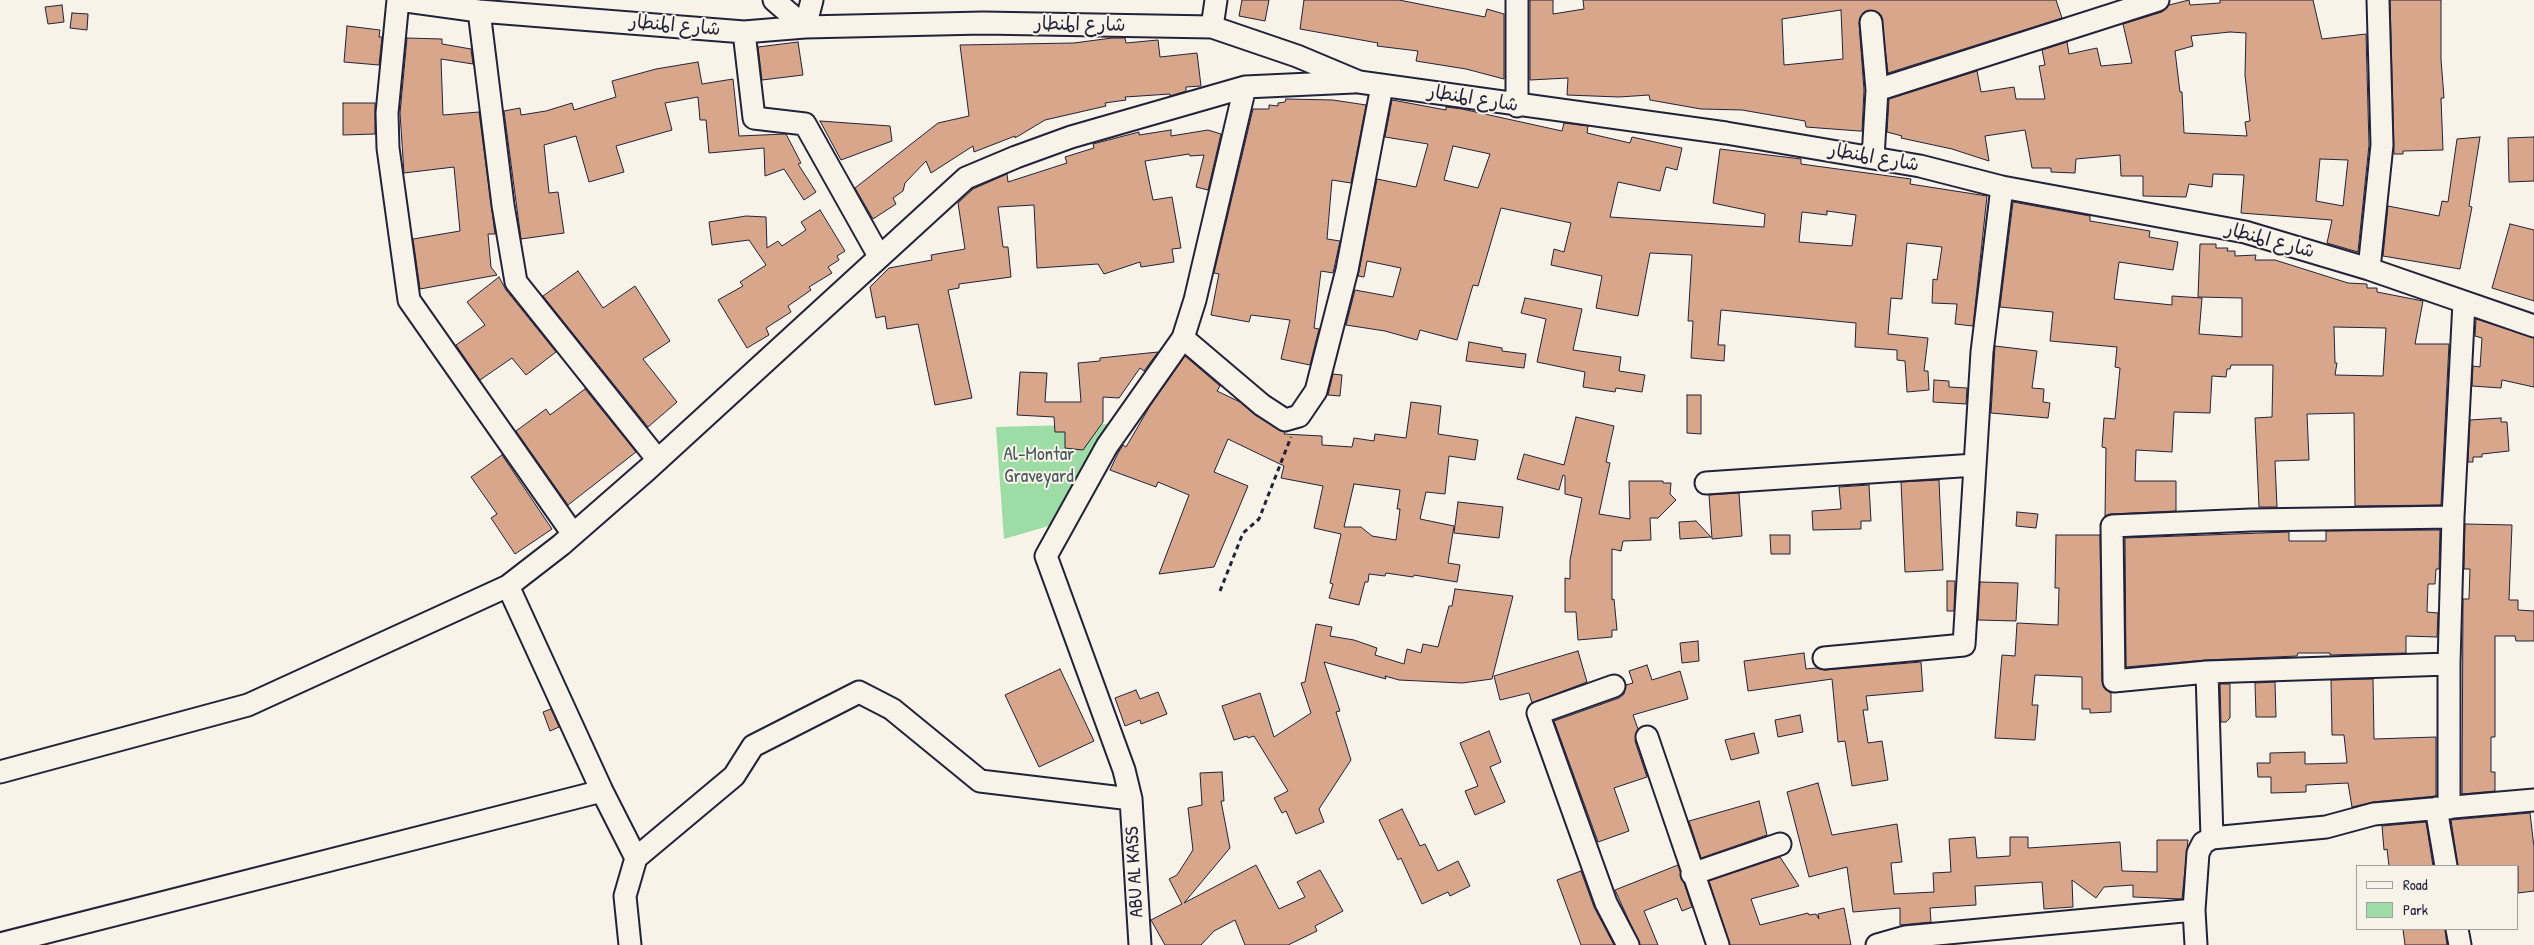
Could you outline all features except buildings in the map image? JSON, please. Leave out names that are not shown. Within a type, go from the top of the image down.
[{"type":"street","name":"شارع المنطار","points":[[398,0],[480,11],[744,32],[805,27],[982,23],[1212,27],[1297,56],[1359,82],[1517,106],[1726,133],[1920,166],[2002,187],[2245,232],[2369,269],[2534,326]]},
{"type":"street","points":[[398,0],[387,122],[388,148],[409,300],[573,534]]},
{"type":"street","points":[[774,0],[805,27],[812,0]]},
{"type":"street","points":[[1212,27],[1216,0]]},
{"type":"street","points":[[1516,0],[1517,106]]},
{"type":"street","points":[[1877,90],[2158,0]]},
{"type":"street","points":[[2369,269],[2382,145],[2378,0]]},
{"type":"street","points":[[480,11],[502,206],[516,282],[658,460]]},
{"type":"street","points":[[1871,22],[1877,90],[1873,158]]},
{"type":"street","points":[[744,32],[754,118],[805,124],[879,256]]},
{"type":"street","points":[[0,772],[248,705],[508,586],[573,534],[658,460],[966,178],[1016,157],[1071,138],[1245,87],[1359,82]]},
{"type":"street","points":[[1183,338],[1262,405],[1285,420],[1299,416],[1316,391],[1347,270],[1382,86]]},
{"type":"street","name":"ABU AL KASS","points":[[1140,945],[1131,799],[1124,770],[1046,556],[1106,446],[1183,338],[1195,300],[1245,87]]},
{"type":"street","points":[[1824,658],[1964,645],[1982,352],[2002,187]]},
{"type":"street","points":[[2446,865],[2442,808],[2449,664],[2453,517],[2464,302]]},
{"type":"street","points":[[1706,483],[1975,465]]},
{"type":"street","points":[[2449,664],[2207,672],[2114,681],[2112,526],[2251,520],[2453,517]]},
{"type":"street","points":[[508,586],[602,791],[636,858]]},
{"type":"street","points":[[2207,672],[2212,838]]},
{"type":"street","points":[[1614,686],[1538,713],[1606,903],[1628,945]]},
{"type":"street","points":[[630,945],[625,896],[636,858],[734,776],[753,746],[859,692],[892,709],[980,781],[1131,799]]},
{"type":"street","points":[[1647,737],[1692,874],[1718,945]]},
{"type":"street","points":[[0,944],[602,791]]},
{"type":"street","points":[[2196,945],[2194,910],[2198,853],[2203,843],[2212,838],[2293,832],[2326,827],[2374,814],[2534,800]]},
{"type":"street","points":[[1692,874],[1780,844]]},
{"type":"street","points":[[1877,945],[1905,937],[2194,910]]},
{"type":"street","points":[[2457,930],[2460,945]]},
{"type":"path","points":[[1220,592],[1243,533],[1259,519],[1299,416]]},
{"type":"green space","name":"Al-Montar Graveyard","points":[[1110,424],[1052,525],[1004,539],[996,427]]}]
